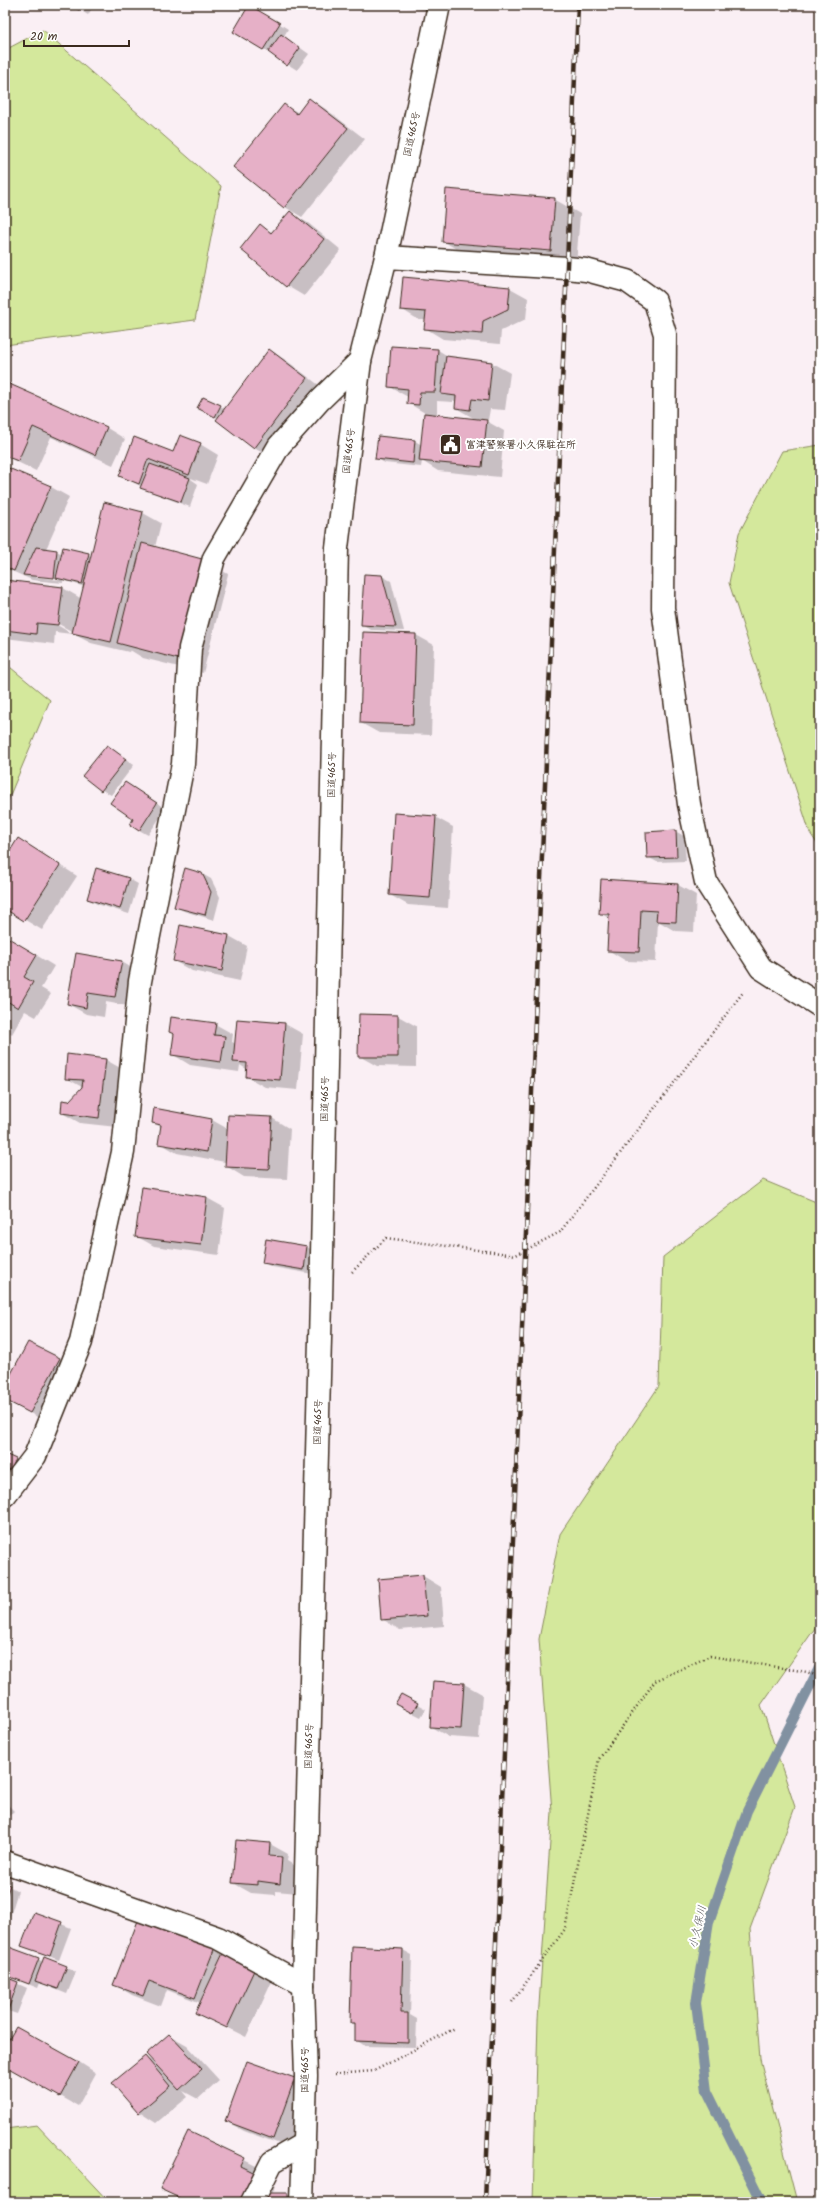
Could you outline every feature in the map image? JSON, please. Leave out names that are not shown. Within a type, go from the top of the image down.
[{"type":"main road","name":"国道465号","points":[[302,2202],[306,2076],[303,1985],[321,1301],[337,548],[360,360],[386,257],[439,5]]},
{"type":"main road","points":[[386,257],[586,270],[627,281],[655,301],[665,334],[663,608],[689,804],[706,882],[761,968],[820,1006]]},
{"type":"main road","points":[[5,1495],[35,1456],[81,1342],[123,1152],[140,981],[183,764],[190,648],[214,558],[279,446],[320,400],[360,360]]},
{"type":"main road","points":[[5,1862],[218,1938],[303,1985]]},
{"type":"main road","points":[[252,2202],[272,2162],[303,2144]]},
{"type":"path","points":[[321,1301],[386,1238],[516,1255],[560,1232],[761,968]]},
{"type":"path","points":[[512,2002],[565,1929],[599,1758],[655,1681],[710,1656],[807,1672],[820,1677]]},
{"type":"path","points":[[306,2076],[374,2071],[455,2028]]},
{"type":"green space","points":[[43,30],[221,186],[195,320],[5,345],[5,50]]},
{"type":"green space","points":[[820,445],[820,848],[810,833],[729,583],[739,533],[782,451]]},
{"type":"green space","points":[[5,663],[50,700],[5,807]]},
{"type":"green space","points":[[763,1180],[816,1202],[820,1200],[820,1621],[761,1705],[795,1807],[750,1929],[760,2059],[797,2202],[533,2202],[538,2020],[552,1812],[539,1639],[560,1534],[659,1386],[663,1257]]},
{"type":"green space","points":[[37,2125],[109,2202],[5,2202],[5,2129]]},
{"type":"building","points":[[70,5],[82,5],[79,10]]},
{"type":"building","points":[[249,5],[280,23],[263,50],[233,32]]},
{"type":"building","points":[[281,34],[300,48],[287,66],[268,52]]},
{"type":"building","points":[[309,98],[348,128],[284,208],[233,167],[284,104],[297,114]]},
{"type":"building","points":[[446,189],[555,198],[551,251],[442,242]]},
{"type":"building","points":[[290,211],[324,239],[286,287],[240,249],[260,224],[271,233]]},
{"type":"building","points":[[403,277],[510,287],[508,309],[483,321],[482,334],[424,329],[426,312],[400,310]]},
{"type":"building","points":[[391,346],[438,349],[435,392],[420,392],[419,405],[407,404],[408,389],[388,387]]},
{"type":"building","points":[[269,349],[307,378],[254,449],[216,420]]},
{"type":"building","points":[[446,356],[492,362],[488,401],[472,399],[470,410],[455,408],[456,396],[441,394]]},
{"type":"building","points":[[5,382],[107,427],[95,455],[33,427],[18,461],[5,456],[5,435],[9,426],[5,424]]},
{"type":"building","points":[[203,397],[221,405],[215,417],[197,408]]},
{"type":"building","points":[[424,413],[487,420],[482,467],[419,461]]},
{"type":"building","points":[[180,435],[201,443],[189,475],[148,459],[139,484],[119,476],[134,437],[173,452]]},
{"type":"building","points":[[378,436],[415,440],[413,463],[375,459]]},
{"type":"building","points":[[150,464],[190,478],[181,502],[140,488]]},
{"type":"building","points":[[6,467],[51,486],[14,571],[5,567]]},
{"type":"building","points":[[104,502],[143,512],[111,642],[72,633]]},
{"type":"building","points":[[142,543],[202,559],[178,659],[117,643]]},
{"type":"building","points":[[36,547],[57,550],[54,578],[23,575]]},
{"type":"building","points":[[63,547],[89,553],[82,584],[56,578]]},
{"type":"building","points":[[364,574],[382,575],[396,627],[361,625]]},
{"type":"building","points":[[5,580],[63,587],[58,625],[37,623],[36,634],[5,630]]},
{"type":"building","points":[[363,632],[416,634],[413,725],[360,723]]},
{"type":"building","points":[[107,745],[126,759],[101,791],[82,776]]},
{"type":"building","points":[[125,782],[157,803],[139,831],[130,825],[133,819],[110,803]]},
{"type":"building","points":[[394,813],[436,816],[430,898],[389,895]]},
{"type":"building","points":[[676,830],[677,857],[647,858],[646,832]]},
{"type":"building","points":[[18,838],[60,865],[24,921],[5,909],[5,859]]},
{"type":"building","points":[[96,868],[129,878],[120,909],[87,899]]},
{"type":"building","points":[[185,868],[202,873],[211,892],[205,915],[174,907]]},
{"type":"building","points":[[601,879],[678,884],[676,922],[656,921],[657,911],[641,910],[639,952],[607,951],[609,914],[599,914]]},
{"type":"building","points":[[180,925],[229,935],[222,971],[173,961]]},
{"type":"building","points":[[5,936],[37,955],[24,977],[33,982],[18,1008],[7,1001],[5,1005]]},
{"type":"building","points":[[76,953],[122,961],[115,997],[88,993],[86,1008],[67,1004]]},
{"type":"building","points":[[359,1014],[398,1015],[398,1057],[358,1057]]},
{"type":"building","points":[[171,1017],[216,1023],[214,1035],[225,1036],[221,1062],[171,1055],[174,1034],[169,1032]]},
{"type":"building","points":[[237,1019],[285,1023],[280,1080],[246,1077],[247,1063],[233,1062]]},
{"type":"building","points":[[67,1054],[106,1059],[99,1118],[61,1113],[62,1100],[69,1101],[82,1087],[83,1080],[65,1079]]},
{"type":"building","points":[[154,1108],[212,1119],[207,1152],[158,1144],[161,1125],[152,1123]]},
{"type":"building","points":[[228,1115],[272,1117],[269,1169],[225,1167]]},
{"type":"building","points":[[142,1187],[207,1197],[201,1245],[135,1237]]},
{"type":"building","points":[[266,1239],[307,1246],[304,1270],[262,1263]]},
{"type":"building","points":[[28,1342],[60,1358],[30,1413],[5,1400],[5,1385]]},
{"type":"building","points":[[5,1454],[16,1459],[6,1480],[5,1480]]},
{"type":"building","points":[[423,1575],[427,1616],[381,1620],[378,1579]]},
{"type":"building","points":[[433,1681],[464,1683],[461,1729],[430,1727]]},
{"type":"building","points":[[401,1694],[418,1703],[412,1713],[395,1704]]},
{"type":"building","points":[[236,1840],[270,1843],[269,1856],[282,1857],[280,1884],[258,1881],[258,1885],[232,1883]]},
{"type":"building","points":[[5,1883],[10,1885],[5,1899]]},
{"type":"building","points":[[34,1912],[62,1922],[50,1956],[21,1946]]},
{"type":"building","points":[[139,1918],[215,1947],[195,1998],[149,1981],[143,1996],[113,1985]]},
{"type":"building","points":[[352,1946],[403,1949],[401,2013],[408,2013],[408,2043],[355,2041],[355,2023],[350,2023]]},
{"type":"building","points":[[9,1947],[39,1958],[29,1984],[5,1975],[5,1957]]},
{"type":"building","points":[[225,1949],[257,1964],[227,2028],[195,2013]]},
{"type":"building","points":[[44,1957],[67,1966],[58,1989],[35,1981]]},
{"type":"building","points":[[5,1977],[18,1982],[8,2010],[5,2009]]},
{"type":"building","points":[[16,2027],[79,2062],[60,2097],[5,2066],[5,2046]]},
{"type":"building","points":[[169,2034],[202,2069],[179,2090],[146,2054]]},
{"type":"building","points":[[145,2056],[170,2086],[138,2113],[112,2083]]},
{"type":"building","points":[[247,2061],[295,2078],[273,2139],[225,2121]]},
{"type":"building","points":[[188,2131],[245,2158],[241,2166],[259,2175],[246,2202],[188,2202],[160,2189]]},
{"type":"building","points":[[265,2193],[288,2193],[288,2202],[262,2202]]},
{"type":"waterway","name":"小久保川","points":[[762,2202],[707,2091],[696,2003],[709,1922],[747,1811],[820,1666]]},
{"type":"railway","points":[[485,2202],[578,5]]},
{"type":"place","name":"富津警察署小久保駐在所","points":[[451,445]]}]
